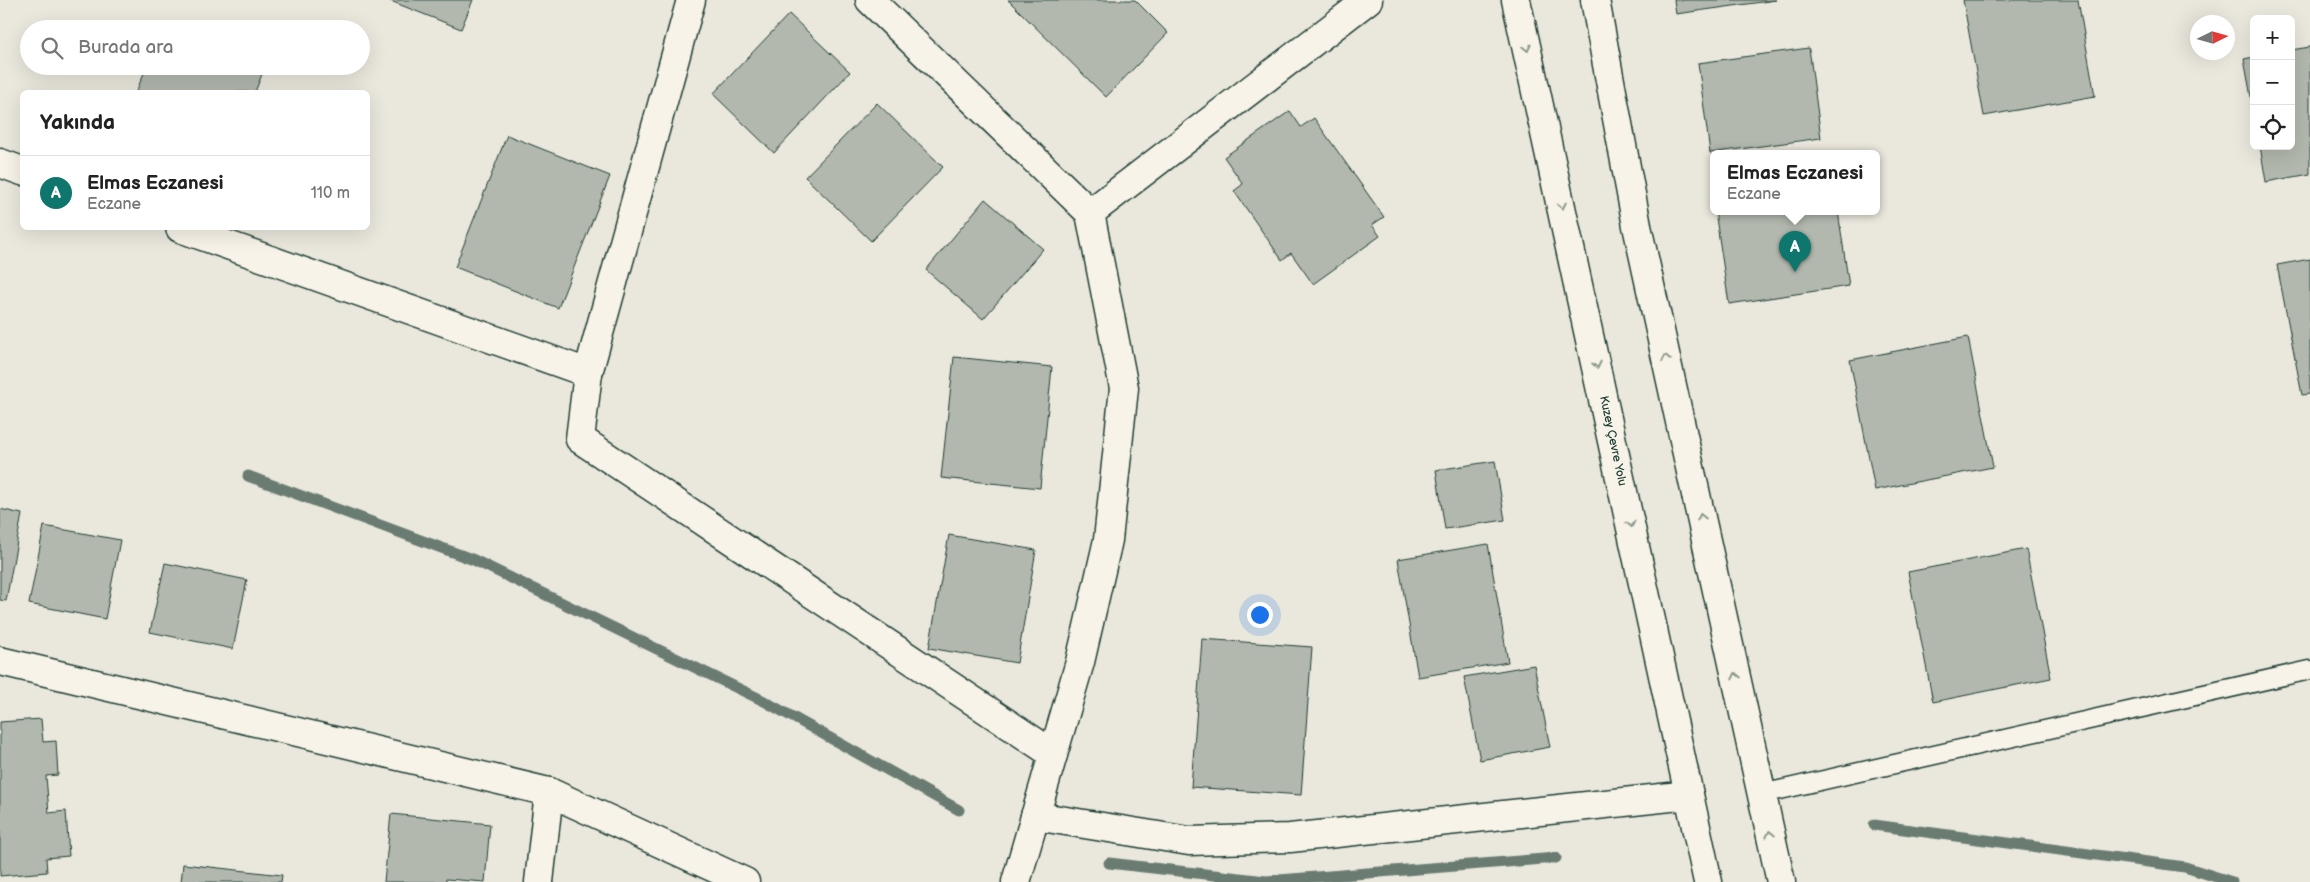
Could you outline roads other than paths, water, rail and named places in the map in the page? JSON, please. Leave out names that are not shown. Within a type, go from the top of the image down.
[{"type":"street","points":[[691,0],[588,373],[580,439],[1053,754]]},
{"type":"street","points":[[870,0],[1090,213],[1124,388],[1108,540],[1080,662],[1016,882]]},
{"type":"street","points":[[1090,213],[1368,0]]},
{"type":"street","name":"Kuzey Çevre Yolu","points":[[1516,0],[1708,882]]},
{"type":"street","points":[[1595,0],[1637,226],[1781,882]]},
{"type":"street","points":[[0,163],[20,170]]},
{"type":"street","points":[[186,230],[588,373]]},
{"type":"street","points":[[0,661],[549,792],[745,882]]},
{"type":"street","points":[[539,882],[549,792]]},
{"type":"street","points":[[1035,816],[1189,842],[1280,839],[1689,795]]},
{"type":"lane","points":[[1762,794],[2310,670]]},
{"type":"waterway","points":[[248,476],[474,560],[764,701],[959,810]]},
{"type":"waterway","points":[[1874,825],[2185,867],[2232,882]]},
{"type":"waterway","points":[[1109,863],[1266,881],[1556,858]]},
{"type":"place","name":"Elmas Eczanesi","points":[[1795,272]]}]
